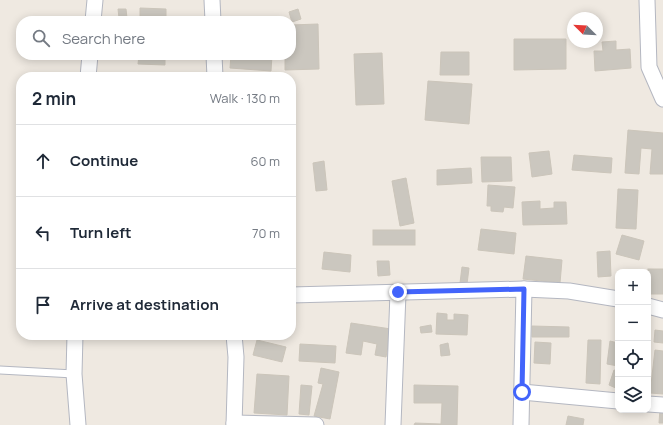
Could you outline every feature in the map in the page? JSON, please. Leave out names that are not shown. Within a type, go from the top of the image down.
[{"type":"street","points":[[93,16],[95,0]]},
{"type":"street","points":[[212,0],[213,16]]},
{"type":"street","points":[[647,0],[649,67],[663,99]]},
{"type":"street","points":[[88,72],[90,60]]},
{"type":"street","points":[[214,60],[215,72]]},
{"type":"street","points":[[521,425],[524,289]]},
{"type":"street","points":[[296,295],[524,289],[569,291],[615,299]]},
{"type":"street","points":[[393,425],[398,292]]},
{"type":"street","points":[[651,307],[663,310]]},
{"type":"street","points":[[75,340],[74,374],[78,425]]},
{"type":"street","points":[[234,340],[236,357],[234,424],[316,425]]},
{"type":"street","points":[[522,392],[615,401]]},
{"type":"street","points":[[651,404],[663,405]]},
{"type":"lane","points":[[0,370],[74,374]]},
{"type":"building","points":[[140,8],[166,9],[166,16],[140,16]]},
{"type":"building","points":[[118,9],[126,9],[127,16],[119,16]]},
{"type":"building","points":[[298,9],[301,19],[296,21],[296,16],[290,16],[289,12]]},
{"type":"building","points":[[318,24],[319,69],[285,70],[285,60],[296,60],[296,25]]},
{"type":"building","points":[[514,39],[566,39],[566,69],[514,70]]},
{"type":"building","points":[[616,41],[616,50],[630,49],[631,68],[595,71],[594,51],[603,51],[603,42]]},
{"type":"building","points":[[441,52],[469,52],[469,75],[440,75]]},
{"type":"building","points":[[382,53],[384,104],[356,105],[354,54]]},
{"type":"building","points":[[138,60],[165,60],[165,65],[138,64]]},
{"type":"building","points":[[231,60],[272,60],[271,71],[230,68]]},
{"type":"building","points":[[428,81],[472,84],[469,124],[425,120]]},
{"type":"building","points":[[628,130],[663,133],[663,174],[650,174],[652,149],[641,148],[639,174],[625,173]]},
{"type":"building","points":[[549,151],[552,174],[532,177],[529,153]]},
{"type":"building","points":[[574,155],[612,158],[611,173],[572,170]]},
{"type":"building","points":[[481,157],[511,157],[512,181],[482,182]]},
{"type":"building","points":[[324,161],[327,190],[316,191],[313,163]]},
{"type":"building","points":[[471,168],[472,183],[437,185],[437,170]]},
{"type":"building","points":[[406,178],[414,223],[400,226],[392,181]]},
{"type":"building","points":[[488,185],[515,187],[513,208],[504,207],[503,212],[491,211],[491,206],[487,206]]},
{"type":"building","points":[[618,189],[638,190],[636,229],[616,228]]},
{"type":"building","points":[[540,201],[540,209],[554,208],[554,202],[566,202],[567,224],[523,225],[522,202]]},
{"type":"building","points":[[481,229],[516,233],[514,254],[478,250]]},
{"type":"building","points":[[373,230],[415,230],[415,245],[373,245]]},
{"type":"building","points":[[622,235],[644,241],[639,260],[616,254]]},
{"type":"building","points":[[610,251],[611,276],[598,277],[597,252]]},
{"type":"building","points":[[324,252],[351,255],[350,272],[322,269]]},
{"type":"building","points":[[526,256],[562,260],[560,283],[523,279]]},
{"type":"building","points":[[377,261],[389,261],[390,275],[378,276]]},
{"type":"building","points":[[462,267],[469,268],[467,284],[460,283]]},
{"type":"building","points":[[651,269],[663,269],[663,294],[651,294]]},
{"type":"building","points":[[437,313],[447,314],[447,320],[454,320],[454,314],[468,315],[467,335],[436,334]]},
{"type":"building","points":[[351,323],[391,329],[386,357],[375,355],[377,344],[363,341],[361,355],[346,353]]},
{"type":"building","points":[[431,325],[432,332],[421,333],[420,327]]},
{"type":"building","points":[[532,326],[569,327],[569,337],[532,337]]},
{"type":"building","points":[[655,330],[663,331],[663,343],[654,342]]},
{"type":"building","points":[[257,340],[286,347],[282,362],[253,355]]},
{"type":"building","points":[[588,340],[601,340],[600,384],[586,383]]},
{"type":"building","points":[[610,341],[615,342],[615,365],[607,364]]},
{"type":"building","points":[[535,342],[551,343],[550,364],[534,363]]},
{"type":"building","points":[[448,343],[450,355],[441,356],[440,345]]},
{"type":"building","points":[[300,344],[336,346],[335,363],[299,361]]},
{"type":"building","points":[[655,350],[663,351],[663,394],[651,393]]},
{"type":"building","points":[[321,368],[339,372],[330,419],[314,416],[323,384],[318,383]]},
{"type":"building","points":[[614,370],[615,370],[615,388],[609,385]]},
{"type":"building","points":[[257,374],[289,376],[287,415],[254,413]]},
{"type":"building","points":[[301,385],[312,386],[309,415],[299,414]]},
{"type":"building","points":[[414,385],[458,386],[457,425],[414,425],[415,423],[441,424],[442,403],[414,403]]},
{"type":"building","points":[[660,409],[663,409],[663,423],[659,423]]},
{"type":"building","points":[[568,416],[584,419],[583,425],[566,425]]},
{"type":"route","points":[[398,292],[524,289],[522,392]]}]
